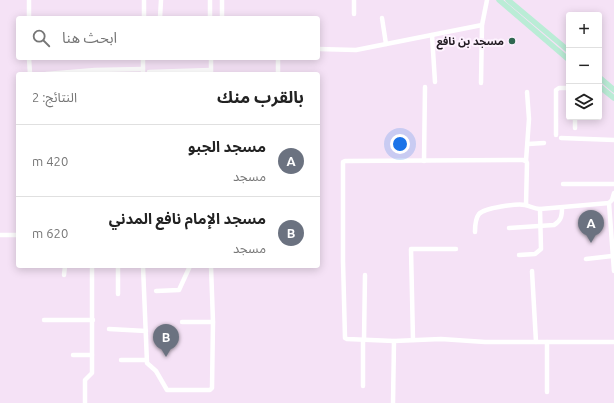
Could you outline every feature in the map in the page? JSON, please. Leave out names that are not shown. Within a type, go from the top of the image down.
[{"type":"main road","points":[[499,0],[566,57]]},
{"type":"main road","points":[[508,0],[566,48]]},
{"type":"main road","points":[[602,79],[614,90]]},
{"type":"main road","points":[[602,88],[614,98]]},
{"type":"street","points":[[29,0],[29,16]]},
{"type":"street","points":[[144,0],[144,16]]},
{"type":"street","points":[[160,16],[161,0]]},
{"type":"street","points":[[210,0],[210,16]]},
{"type":"street","points":[[222,0],[222,16]]},
{"type":"street","points":[[354,0],[354,14]]},
{"type":"street","points":[[481,83],[482,25],[484,10],[488,0]]},
{"type":"street","points":[[382,18],[386,44]]},
{"type":"street","points":[[320,48],[356,50],[482,25]]},
{"type":"street","points":[[432,35],[435,82]]},
{"type":"street","points":[[29,60],[30,72]]},
{"type":"street","points":[[70,72],[94,70],[143,72],[143,60]]},
{"type":"street","points":[[149,72],[211,72],[211,60]]},
{"type":"street","points":[[278,60],[278,72]]},
{"type":"street","points":[[608,84],[614,82]]},
{"type":"street","points":[[424,160],[425,87]]},
{"type":"street","points":[[556,135],[556,90],[559,88],[566,88]]},
{"type":"street","points":[[526,205],[526,161],[529,119],[527,92]]},
{"type":"street","points":[[575,120],[576,128]]},
{"type":"street","points":[[561,138],[614,140]]},
{"type":"street","points":[[528,144],[544,143]]},
{"type":"street","points":[[526,161],[347,160],[343,162],[342,261],[345,339],[394,341],[441,339],[485,342],[614,342]]},
{"type":"street","points":[[563,184],[614,184]]},
{"type":"street","points":[[475,232],[479,214],[484,210],[503,206],[526,205],[534,209],[540,209],[608,203],[612,200],[614,193]]},
{"type":"street","points":[[608,203],[614,271]]},
{"type":"street","points":[[509,228],[554,225],[559,222],[561,218],[562,208]]},
{"type":"street","points":[[519,255],[533,255],[541,249],[540,209]]},
{"type":"street","points":[[0,235],[16,235]]},
{"type":"street","points":[[412,340],[411,249],[456,249]]},
{"type":"street","points":[[586,259],[612,256]]},
{"type":"street","points":[[64,275],[65,268]]},
{"type":"street","points":[[85,403],[85,380],[92,373],[92,268]]},
{"type":"street","points":[[118,268],[118,294]]},
{"type":"street","points":[[143,268],[146,360],[147,363],[158,373],[167,390],[211,390],[213,322],[211,268]]},
{"type":"street","points":[[156,291],[180,290],[189,268]]},
{"type":"street","points":[[532,271],[536,342]]},
{"type":"street","points":[[363,386],[365,275]]},
{"type":"street","points":[[44,320],[93,320]]},
{"type":"street","points":[[182,322],[213,322]]},
{"type":"street","points":[[109,329],[146,331]]},
{"type":"street","points":[[393,403],[394,341]]},
{"type":"street","points":[[547,342],[547,392]]},
{"type":"street","points":[[73,355],[92,355]]},
{"type":"street","points":[[121,360],[146,360]]},
{"type":"place","name":"مسجد بن نافع","points":[[512,41]]},
{"type":"place","name":"مسجد الجبو","points":[[591,243]]},
{"type":"place","name":"مسجد الإمام نافع المدني","points":[[166,357]]}]
